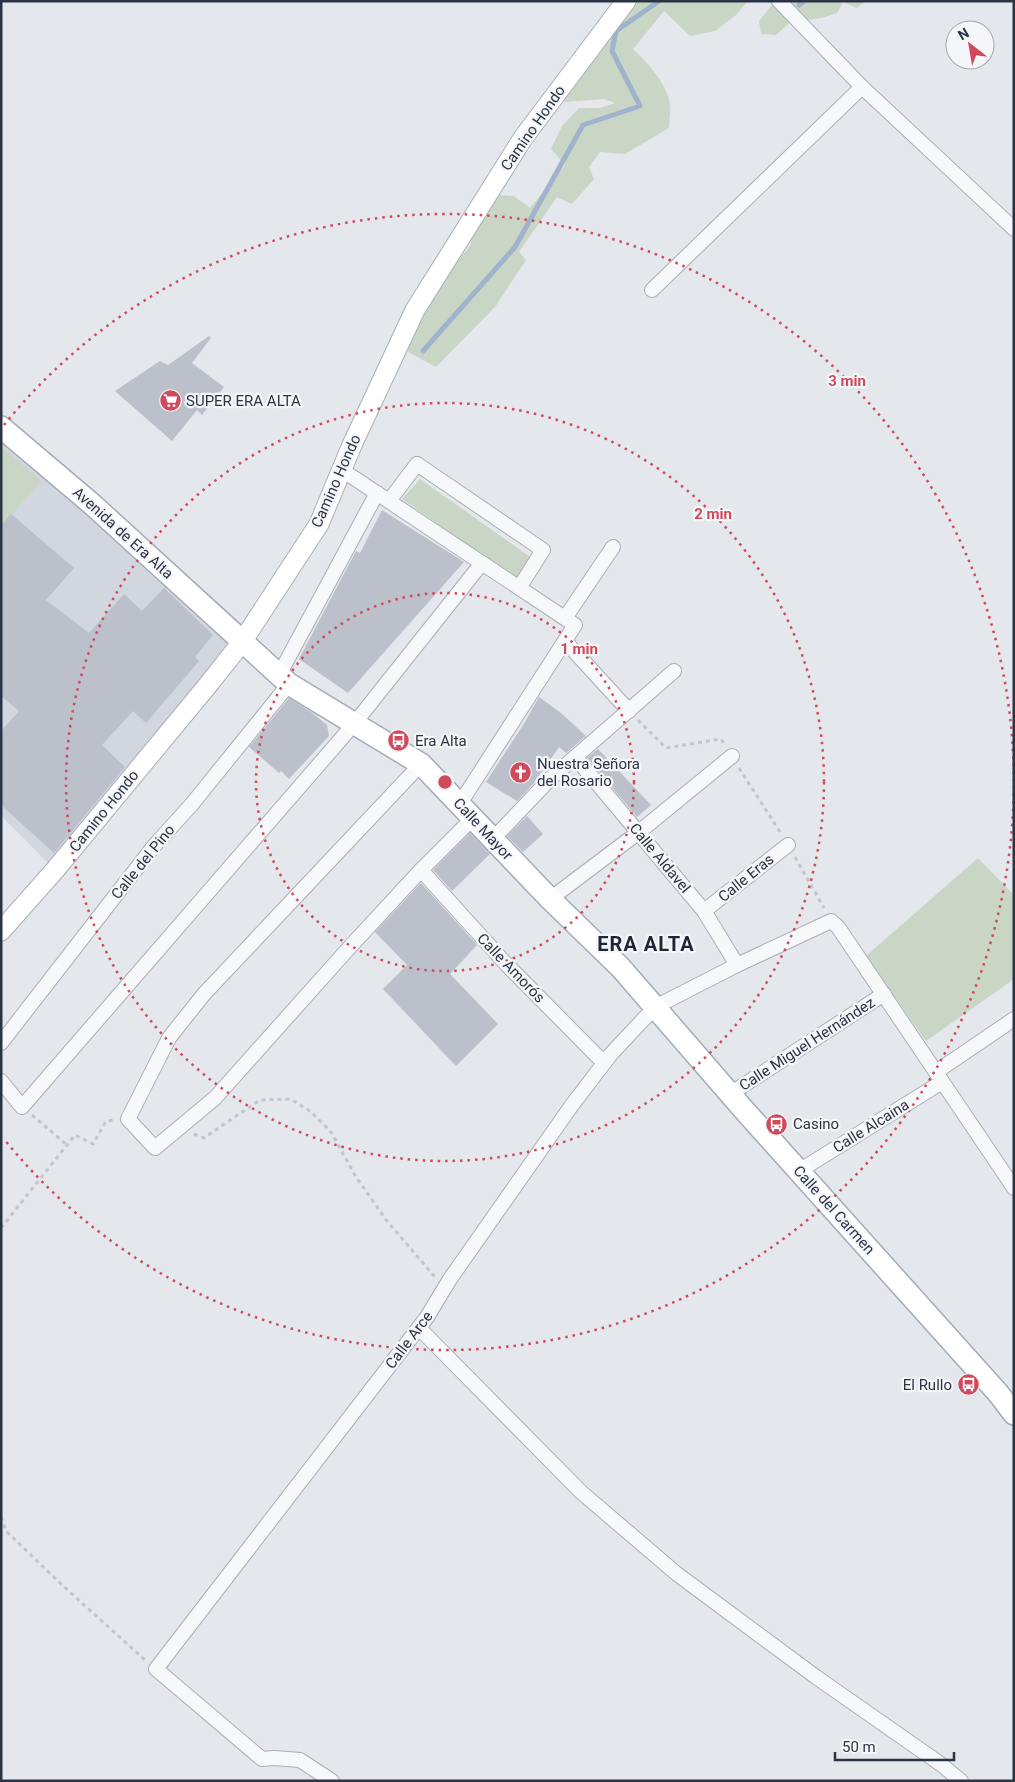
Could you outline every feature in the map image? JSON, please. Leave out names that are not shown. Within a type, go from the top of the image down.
[{"type":"main road","name":"Camino Hondo","points":[[1,931],[55,870],[242,642],[319,524],[414,310],[523,138],[626,1]]},
{"type":"main road","name":"Avenida de Era Alta","points":[[1,426],[93,504],[242,642]]},
{"type":"main road","name":"Calle Mayor","points":[[242,642],[284,679],[421,764],[550,900],[621,968],[655,1006]]},
{"type":"main road","name":"Calle del Carmen","points":[[655,1006],[730,1094],[998,1393],[1014,1414]]},
{"type":"street","points":[[779,1],[862,87],[1014,229]]},
{"type":"street","points":[[652,290],[862,87]]},
{"type":"street","points":[[389,501],[417,464],[543,550],[519,588]]},
{"type":"street","points":[[342,470],[575,625],[466,812],[421,870],[215,1098],[155,1148],[128,1119],[170,1038],[204,994],[421,764]]},
{"type":"street","name":"Calle del Pino","points":[[1,1043],[154,846],[192,804],[284,679],[377,493]]},
{"type":"street","points":[[565,618],[613,547]]},
{"type":"street","points":[[1,1081],[22,1107],[354,724],[482,563]]},
{"type":"street","points":[[565,640],[629,711]]},
{"type":"street","points":[[492,840],[551,778],[674,671]]},
{"type":"street","points":[[550,900],[639,832],[732,756]]},
{"type":"street","name":"Calle Aldavel","points":[[576,758],[704,912],[737,964]]},
{"type":"street","name":"Calle Eras","points":[[704,912],[788,845]]},
{"type":"street","name":"Calle Amorós","points":[[421,870],[508,965],[604,1063]]},
{"type":"street","points":[[655,1006],[737,964],[831,921],[838,927],[884,994],[1014,1188]]},
{"type":"street","name":"Calle Miguel Hernández","points":[[730,1094],[884,994]]},
{"type":"street","name":"Calle Arce","points":[[156,1669],[428,1317],[444,1288],[572,1105],[604,1063],[655,1006]]},
{"type":"street","name":"Calle Alcaina","points":[[799,1171],[939,1077],[1014,1019]]},
{"type":"street","points":[[419,1328],[581,1492],[677,1574],[816,1677],[942,1765],[961,1781]]},
{"type":"street","points":[[156,1669],[262,1759],[300,1760],[332,1781]]},
{"type":"path","points":[[629,711],[666,748],[721,739],[788,845],[831,921]]},
{"type":"path","points":[[179,1128],[204,1138],[260,1100],[291,1099],[311,1112],[331,1132],[356,1177],[387,1221],[444,1288]]},
{"type":"path","points":[[22,1107],[67,1145]]},
{"type":"path","points":[[1,1228],[74,1135],[93,1144],[106,1121],[128,1119]]},
{"type":"path","points":[[1,1517],[6,1531],[61,1584],[156,1669]]},
{"type":"shaded area","points":[[1,427],[242,642],[55,870],[1,816]]},
{"type":"green space","points":[[632,1],[748,1],[736,15],[715,31],[690,36],[664,11],[633,49],[651,67],[665,89],[670,104],[669,128],[625,154],[600,152],[589,167],[594,179],[572,204],[557,197],[519,252],[526,260],[495,307],[436,367],[408,352],[415,325],[439,286],[471,244],[472,228],[494,195],[514,196],[530,208],[565,165],[551,149],[562,126],[579,108],[600,108],[615,103],[604,99],[565,102],[559,96]]},
{"type":"green space","points":[[769,1],[865,1],[857,8],[843,2],[837,13],[822,18],[790,22],[776,35],[761,34],[759,21],[772,5]]},
{"type":"green space","points":[[1,446],[41,481],[1,527]]},
{"type":"green space","points":[[420,479],[533,559],[517,579],[402,499]]},
{"type":"green space","points":[[978,858],[1014,895],[1014,979],[926,1041],[866,956]]},
{"type":"building","name":"SUPER ERA ALTA","points":[[209,336],[211,338],[192,363],[224,387],[202,415],[197,410],[172,441],[115,391],[160,361],[168,365]]},
{"type":"building","points":[[382,510],[464,562],[348,693],[299,659],[356,551],[360,553]]},
{"type":"building","points":[[11,514],[74,568],[46,600],[89,633],[124,594],[142,611],[164,588],[213,635],[195,657],[199,661],[146,723],[133,711],[102,745],[125,767],[54,853],[1,805],[1,731],[19,711],[1,696],[1,526]]},
{"type":"building","points":[[539,697],[561,713],[586,736],[566,753],[559,747],[533,784],[517,801],[486,782]]},
{"type":"building","points":[[289,698],[327,725],[329,736],[289,779],[281,771],[279,773],[249,747]]},
{"type":"building","points":[[598,749],[651,805],[637,817],[587,758]]},
{"type":"building","points":[[527,816],[543,834],[523,852],[507,836]]},
{"type":"building","points":[[470,833],[490,854],[452,891],[433,870]]},
{"type":"building","points":[[421,883],[477,945],[450,974],[498,1024],[456,1066],[383,989],[407,965],[375,932]]},
{"type":"waterway","points":[[423,351],[515,247],[583,125],[640,106],[612,51],[616,31],[659,1]]},
{"type":"waterway","points":[[799,5],[804,1]]},
{"type":"place","name":"SUPER ERA ALTA","points":[[170,401]]},
{"type":"place","name":"Era Alta","points":[[399,741]]},
{"type":"place","name":"Nuestra Señora del Rosario","points":[[521,773]]},
{"type":"place","name":"Casino","points":[[777,1124]]},
{"type":"place","name":"El Rullo","points":[[968,1385]]},
{"type":"district","name":"ERA ALTA","points":[[646,944]]}]
